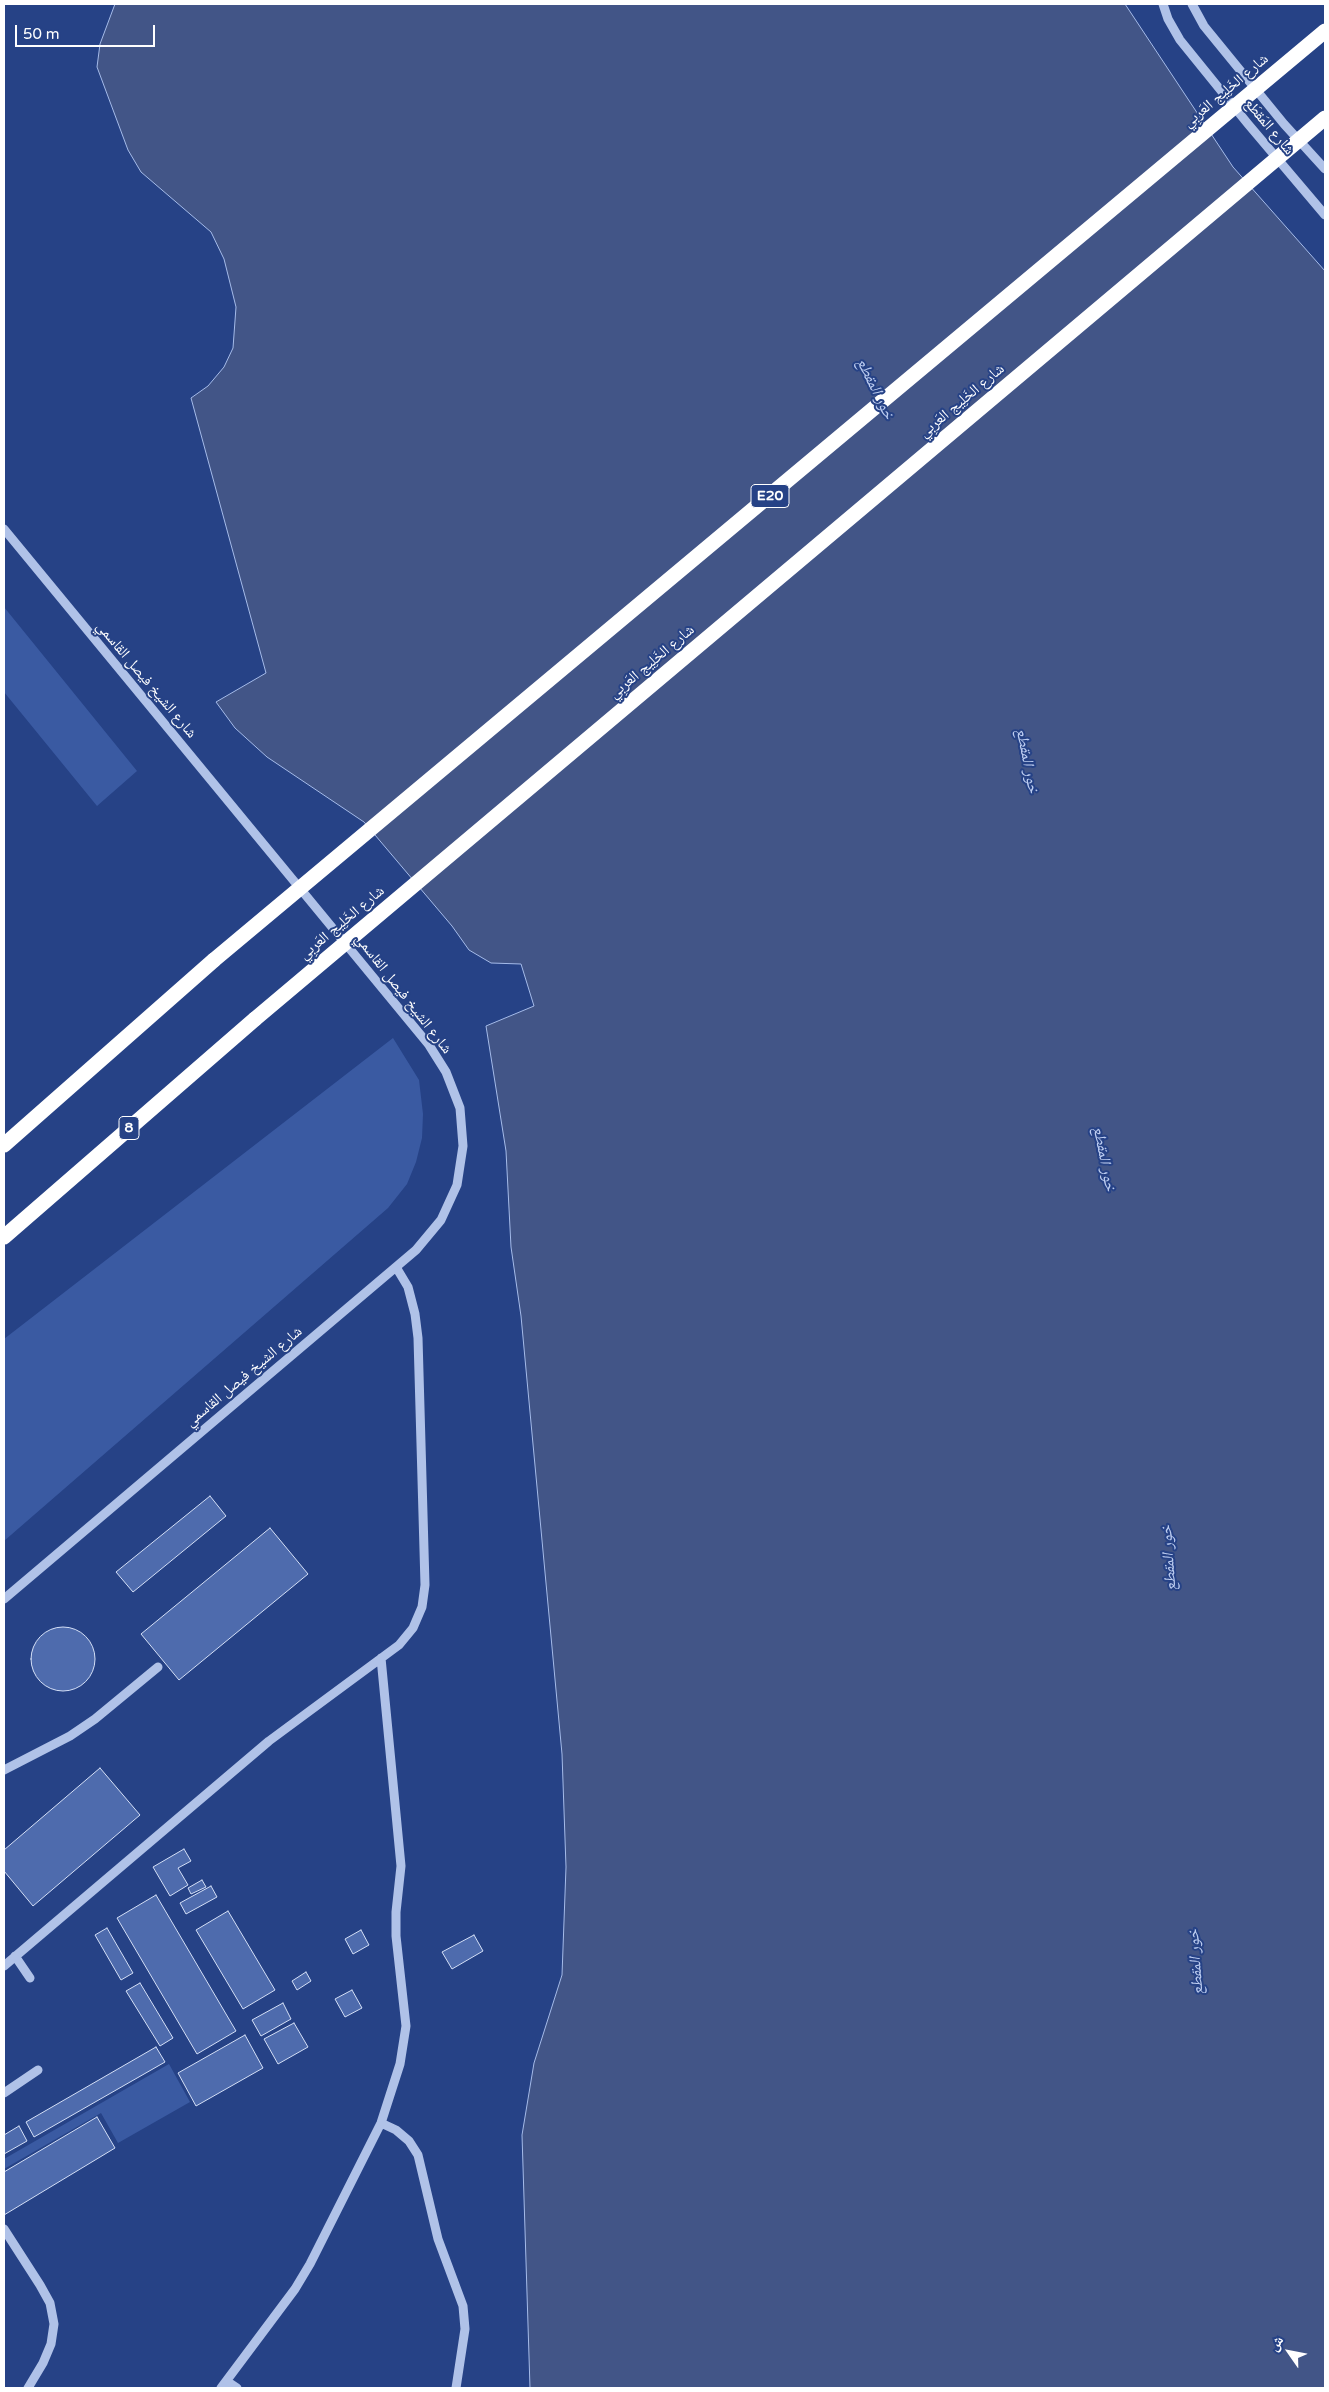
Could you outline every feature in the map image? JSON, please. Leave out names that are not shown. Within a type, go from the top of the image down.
[{"type":"highway","name":"شارع الخَلِيج العَربِي","points":[[4,1145],[214,960],[1325,32]]},
{"type":"highway","name":"شارع الخَلِيج العَربِي","points":[[4,1236],[254,1019],[1325,118]]},
{"type":"street","name":"شارع المَقطَع","points":[[1163,4],[1168,19],[1180,40],[1325,215]]},
{"type":"street","name":"شارع المَقطَع","points":[[1192,4],[1204,26],[1284,124],[1325,169]]},
{"type":"street","name":"شارع الشيخ فيصل القاسمي","points":[[4,530],[429,1045],[446,1072],[460,1108],[463,1146],[457,1184],[441,1220],[416,1250],[4,1599]]},
{"type":"street","points":[[4,1966],[269,1742],[399,1645],[413,1628],[422,1607],[425,1585],[418,1338],[415,1314],[408,1287],[396,1267]]},
{"type":"street","points":[[236,2388],[224,2385],[295,2289],[381,2123],[400,2064],[406,2026],[396,1936],[396,1912],[401,1866],[381,1658]]},
{"type":"street","points":[[4,1770],[70,1736],[95,1719],[158,1667]]},
{"type":"street","points":[[15,1956],[30,1978]]},
{"type":"street","points":[[4,2093],[38,2070]]},
{"type":"street","points":[[381,2123],[396,2130],[409,2141],[418,2155],[438,2238],[463,2306],[465,2329],[456,2388]]},
{"type":"street","points":[[4,2229],[50,2303],[54,2324],[51,2344],[43,2363],[28,2388]]},
{"type":"shaded area","points":[[4,607],[137,771],[97,806],[4,692]]},
{"type":"shaded area","points":[[393,1038],[419,1080],[423,1114],[422,1138],[416,1162],[407,1184],[388,1208],[4,1541],[4,1339]]},
{"type":"shaded area","points":[[169,2064],[190,2102],[118,2143],[101,2113],[4,2169],[4,2159]]},
{"type":"water","name":"خور المقطع","points":[[115,4],[1125,4],[1233,167],[1325,271],[1325,2388],[530,2388],[522,2135],[534,2063],[562,1975],[566,1867],[562,1754],[521,1316],[511,1247],[506,1151],[486,1026],[534,1006],[521,964],[491,963],[469,950],[452,926],[364,822],[267,757],[235,728],[216,702],[266,673],[191,398],[208,386],[224,367],[233,348],[236,307],[224,259],[211,232],[141,172],[128,150],[97,67],[100,44]]},
{"type":"building","points":[[210,1496],[226,1516],[133,1592],[116,1572]]},
{"type":"building","points":[[270,1528],[308,1574],[179,1680],[141,1634]]},
{"type":"building","points":[[57,1627],[69,1627],[86,1636],[93,1647],[95,1659],[93,1671],[86,1682],[69,1691],[57,1691],[45,1686],[36,1677],[31,1665],[31,1653],[36,1641],[45,1632]]},
{"type":"building","points":[[100,1768],[140,1815],[33,1906],[4,1871],[4,1850]]},
{"type":"building","points":[[184,1849],[191,1861],[178,1868],[188,1885],[170,1896],[153,1867]]},
{"type":"building","points":[[202,1880],[206,1887],[191,1894],[188,1888]]},
{"type":"building","points":[[211,1886],[217,1897],[186,1914],[180,1903]]},
{"type":"building","points":[[156,1895],[236,2031],[197,2054],[117,1918]]},
{"type":"building","points":[[228,1911],[275,1990],[243,2009],[196,1930]]},
{"type":"building","points":[[107,1928],[133,1973],[121,1980],[95,1935]]},
{"type":"building","points":[[361,1930],[369,1945],[353,1954],[345,1939]]},
{"type":"building","points":[[474,1935],[483,1951],[452,1969],[442,1952]]},
{"type":"building","points":[[306,1972],[311,1981],[297,1990],[292,1981]]},
{"type":"building","points":[[140,1983],[173,2038],[160,2046],[126,1991]]},
{"type":"building","points":[[352,1990],[362,2008],[345,2017],[335,1999]]},
{"type":"building","points":[[283,2003],[291,2019],[261,2036],[252,2020]]},
{"type":"building","points":[[294,2023],[308,2047],[278,2064],[264,2039]]},
{"type":"building","points":[[245,2035],[263,2068],[196,2106],[178,2073]]},
{"type":"building","points":[[156,2047],[165,2062],[34,2137],[26,2122]]},
{"type":"building","points":[[97,2117],[115,2148],[4,2215],[4,2172]]},
{"type":"building","points":[[19,2126],[27,2141],[4,2154],[4,2135]]}]
